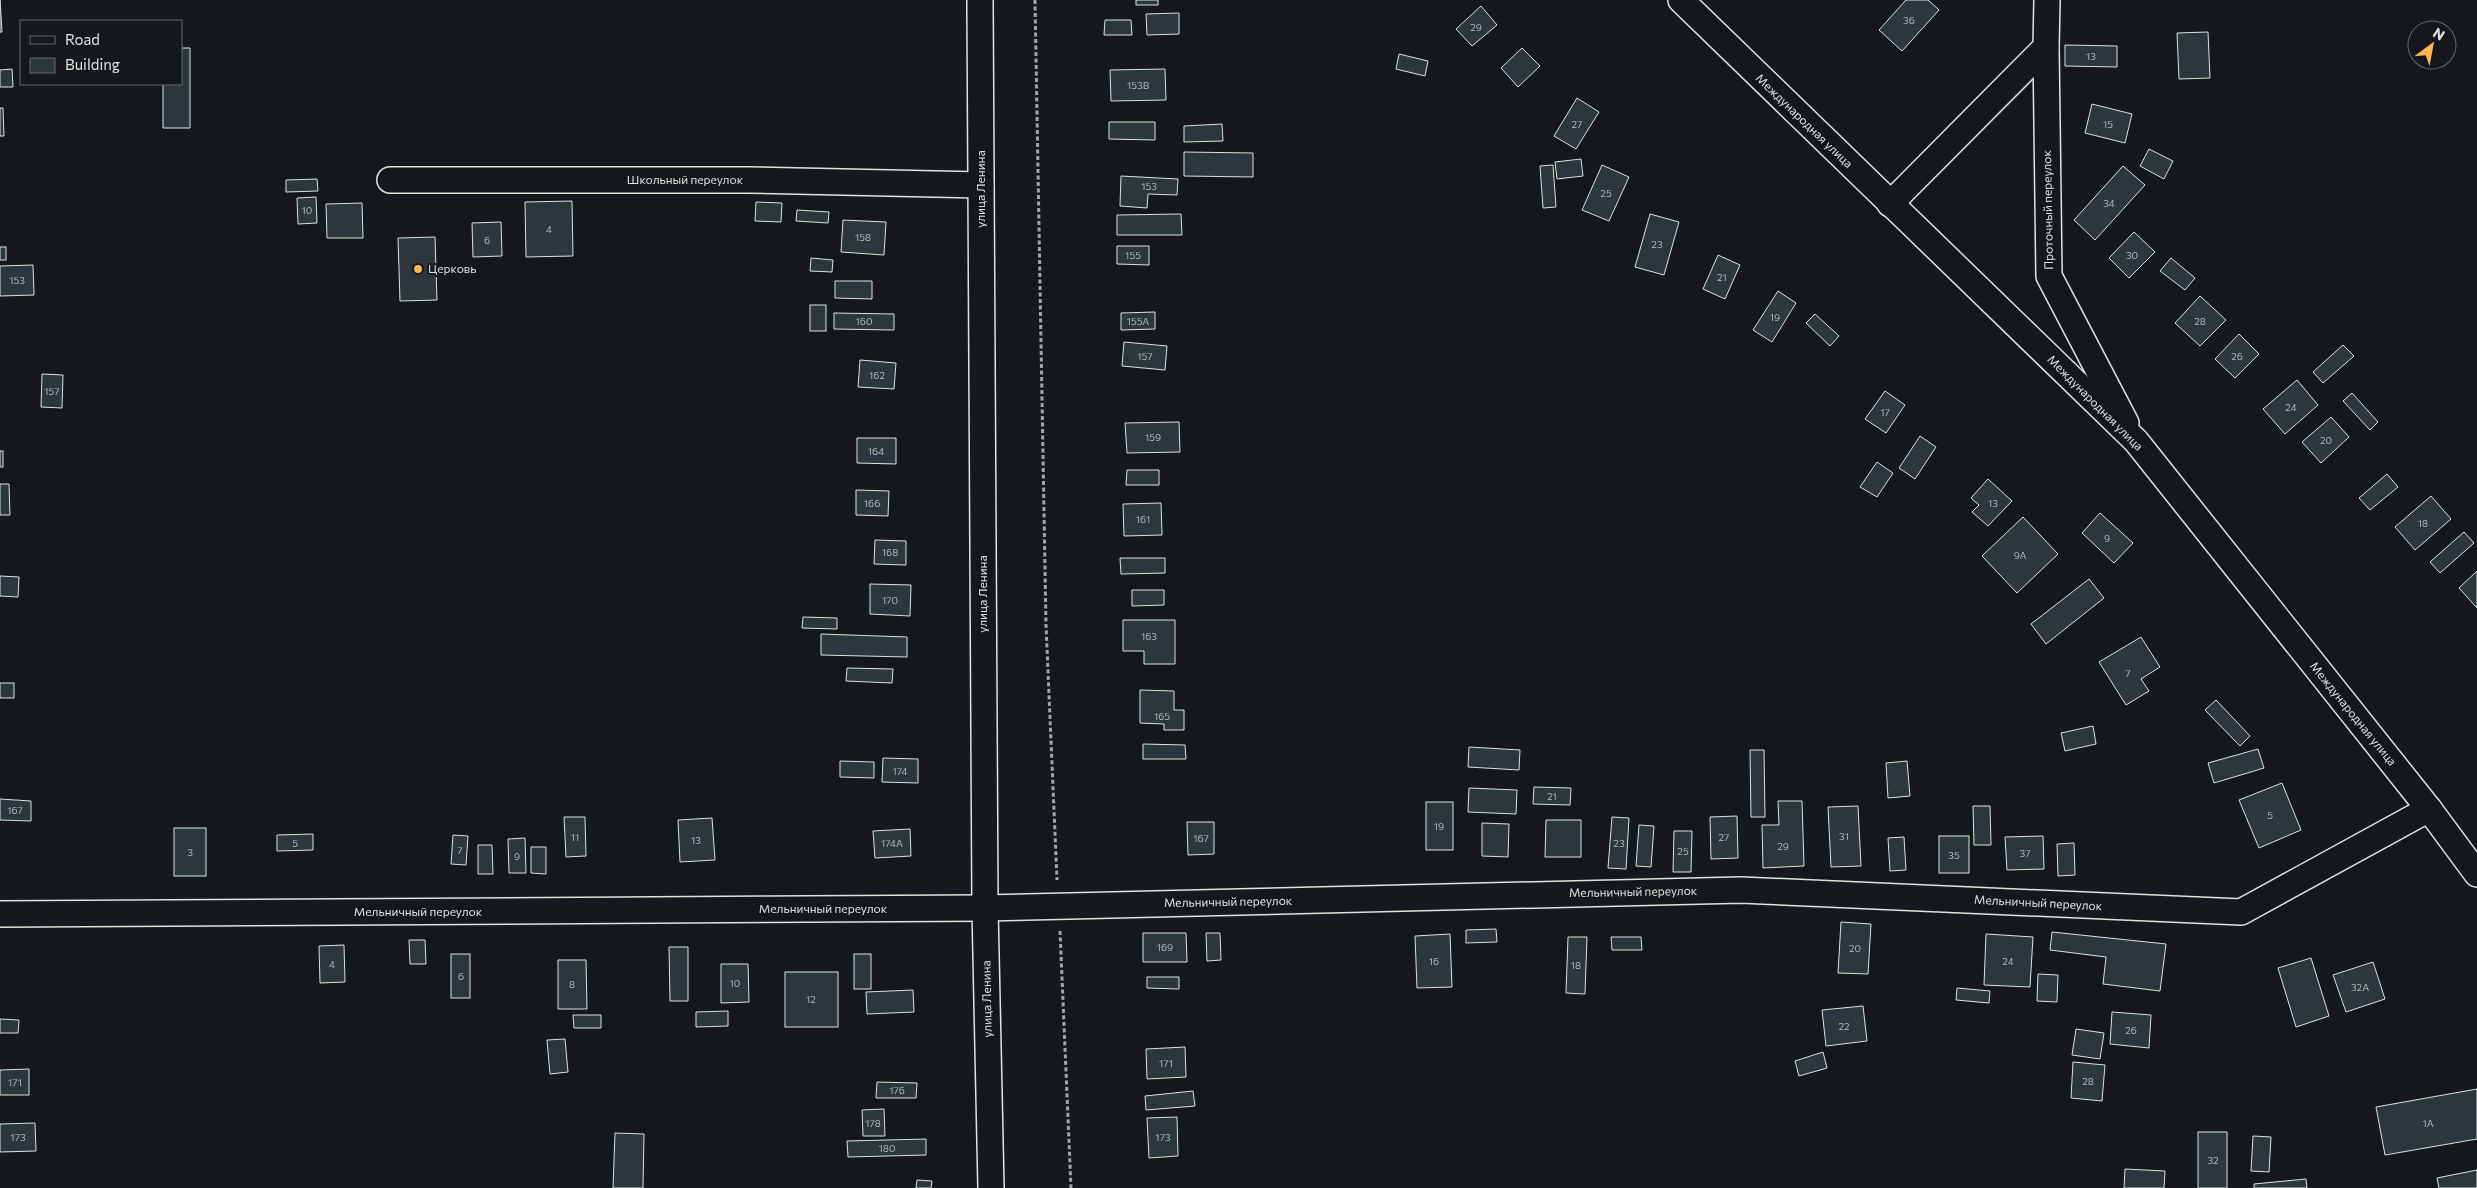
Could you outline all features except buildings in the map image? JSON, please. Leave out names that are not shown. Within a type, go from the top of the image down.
[{"type":"street","name":"улица Ленина","points":[[980,0],[985,908],[992,1188]]},
{"type":"street","name":"Международная улица","points":[[1681,0],[2136,441],[2429,809],[2477,874]]},
{"type":"street","name":"Проточный переулок","points":[[2047,0],[2049,276],[2136,441]]},
{"type":"street","points":[[1890,204],[2046,47]]},
{"type":"street","name":"Школьный переулок","points":[[390,180],[748,180],[981,185]]},
{"type":"street","name":"Мельничный переулок","points":[[0,914],[985,908],[1741,890],[2241,912],[2429,809]]},
{"type":"path","points":[[1035,0],[1046,626],[1071,1188]]},
{"type":"place","name":"Церковь","points":[[418,269]]}]
